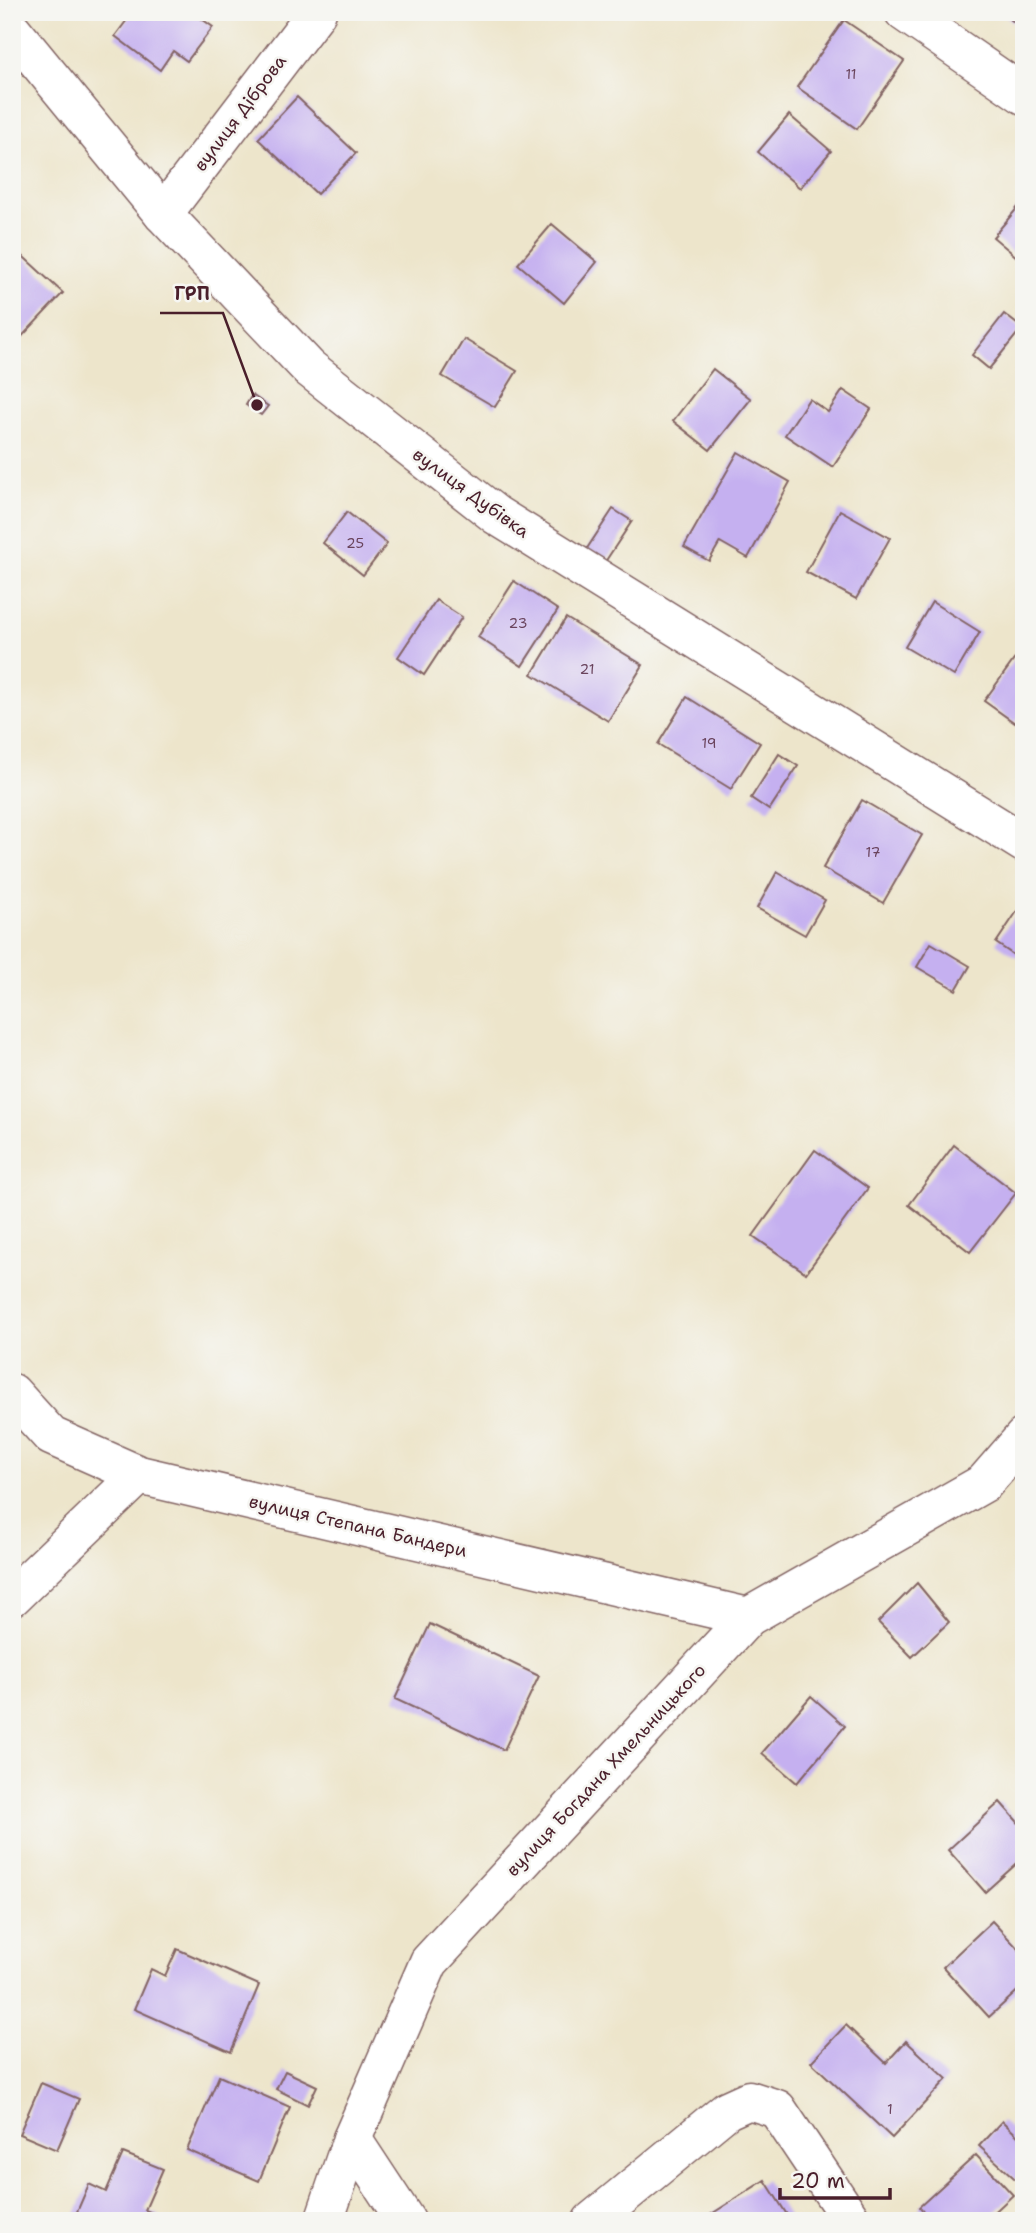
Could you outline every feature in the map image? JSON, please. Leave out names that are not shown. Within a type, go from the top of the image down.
[{"type":"street","name":"вулиця Діброва","points":[[163,214],[317,12]]},
{"type":"street","points":[[904,12],[1024,94]]},
{"type":"street","name":"вулиця Дубівка","points":[[12,30],[163,214],[309,368],[496,515],[1024,843]]},
{"type":"street","name":"вулиця Степана Бандери","points":[[12,1393],[51,1436],[139,1475],[748,1617]]},
{"type":"street","name":"вулиця Богдана Хмельницького","points":[[324,2221],[352,2139],[429,1962],[748,1617],[984,1483],[1024,1437]]},
{"type":"street","points":[[12,1597],[139,1475]]},
{"type":"street","points":[[592,2221],[727,2110],[749,2100],[777,2109],[852,2221]]},
{"type":"street","points":[[352,2139],[406,2221]]},
{"type":"building","points":[[133,12],[192,12],[213,27],[187,61],[173,51],[160,70],[115,36]]},
{"type":"building","points":[[1000,12],[1024,12],[1024,29]]},
{"type":"building","points":[[844,20],[904,61],[857,129],[797,87]]},
{"type":"building","points":[[297,97],[356,153],[317,194],[258,139]]},
{"type":"building","points":[[789,115],[831,151],[800,188],[758,152]]},
{"type":"building","points":[[1024,200],[1024,263],[993,237]]},
{"type":"building","points":[[552,224],[597,262],[564,303],[518,264]]},
{"type":"building","points":[[12,249],[63,293],[12,347]]},
{"type":"building","points":[[1004,314],[1022,328],[989,369],[972,355]]},
{"type":"building","points":[[464,339],[517,371],[495,407],[442,376]]},
{"type":"building","points":[[713,369],[751,399],[710,450],[673,421]]},
{"type":"building","points":[[843,390],[871,409],[833,467],[785,435],[809,399],[828,412]]},
{"type":"building","points":[[252,395],[268,406],[261,415],[246,405]]},
{"type":"building","points":[[738,452],[790,482],[748,558],[720,542],[709,561],[684,547]]},
{"type":"building","points":[[613,509],[632,521],[603,565],[584,553]]},
{"type":"building","points":[[840,510],[890,538],[856,599],[806,572]]},
{"type":"building","points":[[347,512],[387,544],[363,575],[323,543]]},
{"type":"building","points":[[514,581],[558,610],[522,666],[478,637]]},
{"type":"building","points":[[436,600],[462,617],[424,675],[398,657]]},
{"type":"building","points":[[932,602],[980,632],[954,676],[905,647]]},
{"type":"building","points":[[566,618],[643,665],[608,721],[532,674]]},
{"type":"building","points":[[1019,653],[1024,657],[1024,711],[1015,723],[984,701]]},
{"type":"building","points":[[687,697],[760,743],[731,789],[658,744]]},
{"type":"building","points":[[779,754],[798,766],[769,810],[751,798]]},
{"type":"building","points":[[862,800],[922,835],[883,903],[823,868]]},
{"type":"building","points":[[777,872],[825,900],[805,935],[757,908]]},
{"type":"building","points":[[1024,901],[1024,962],[996,943]]},
{"type":"building","points":[[931,943],[970,966],[956,990],[917,967]]},
{"type":"building","points":[[954,1145],[1016,1193],[970,1252],[909,1205]]},
{"type":"building","points":[[815,1150],[868,1188],[806,1273],[753,1236]]},
{"type":"building","points":[[917,1583],[949,1622],[912,1657],[878,1622]]},
{"type":"building","points":[[430,1624],[539,1676],[504,1750],[395,1699]]},
{"type":"building","points":[[811,1696],[845,1726],[797,1783],[762,1753]]},
{"type":"building","points":[[1000,1802],[1024,1829],[1024,1857],[985,1892],[948,1850]]},
{"type":"building","points":[[992,1921],[1024,1955],[1024,1985],[989,2017],[943,1967]]},
{"type":"building","points":[[177,1949],[259,1985],[231,2052],[134,2009],[151,1969],[165,1976]]},
{"type":"building","points":[[846,2025],[886,2063],[906,2041],[947,2079],[892,2138],[811,2062]]},
{"type":"building","points":[[285,2071],[317,2086],[308,2105],[276,2089]]},
{"type":"building","points":[[219,2076],[290,2107],[259,2181],[187,2150]]},
{"type":"building","points":[[41,2083],[79,2099],[57,2150],[19,2134]]},
{"type":"building","points":[[1002,2121],[1024,2142],[1024,2187],[979,2146]]},
{"type":"building","points":[[123,2153],[163,2169],[145,2210],[160,2216],[158,2221],[73,2221],[89,2184],[106,2192]]},
{"type":"building","points":[[976,2155],[1013,2195],[985,2221],[931,2221],[919,2207]]},
{"type":"building","points":[[765,2180],[791,2221],[714,2221],[710,2215]]},
{"type":"place","name":"ГРП","points":[[257,405]]}]
